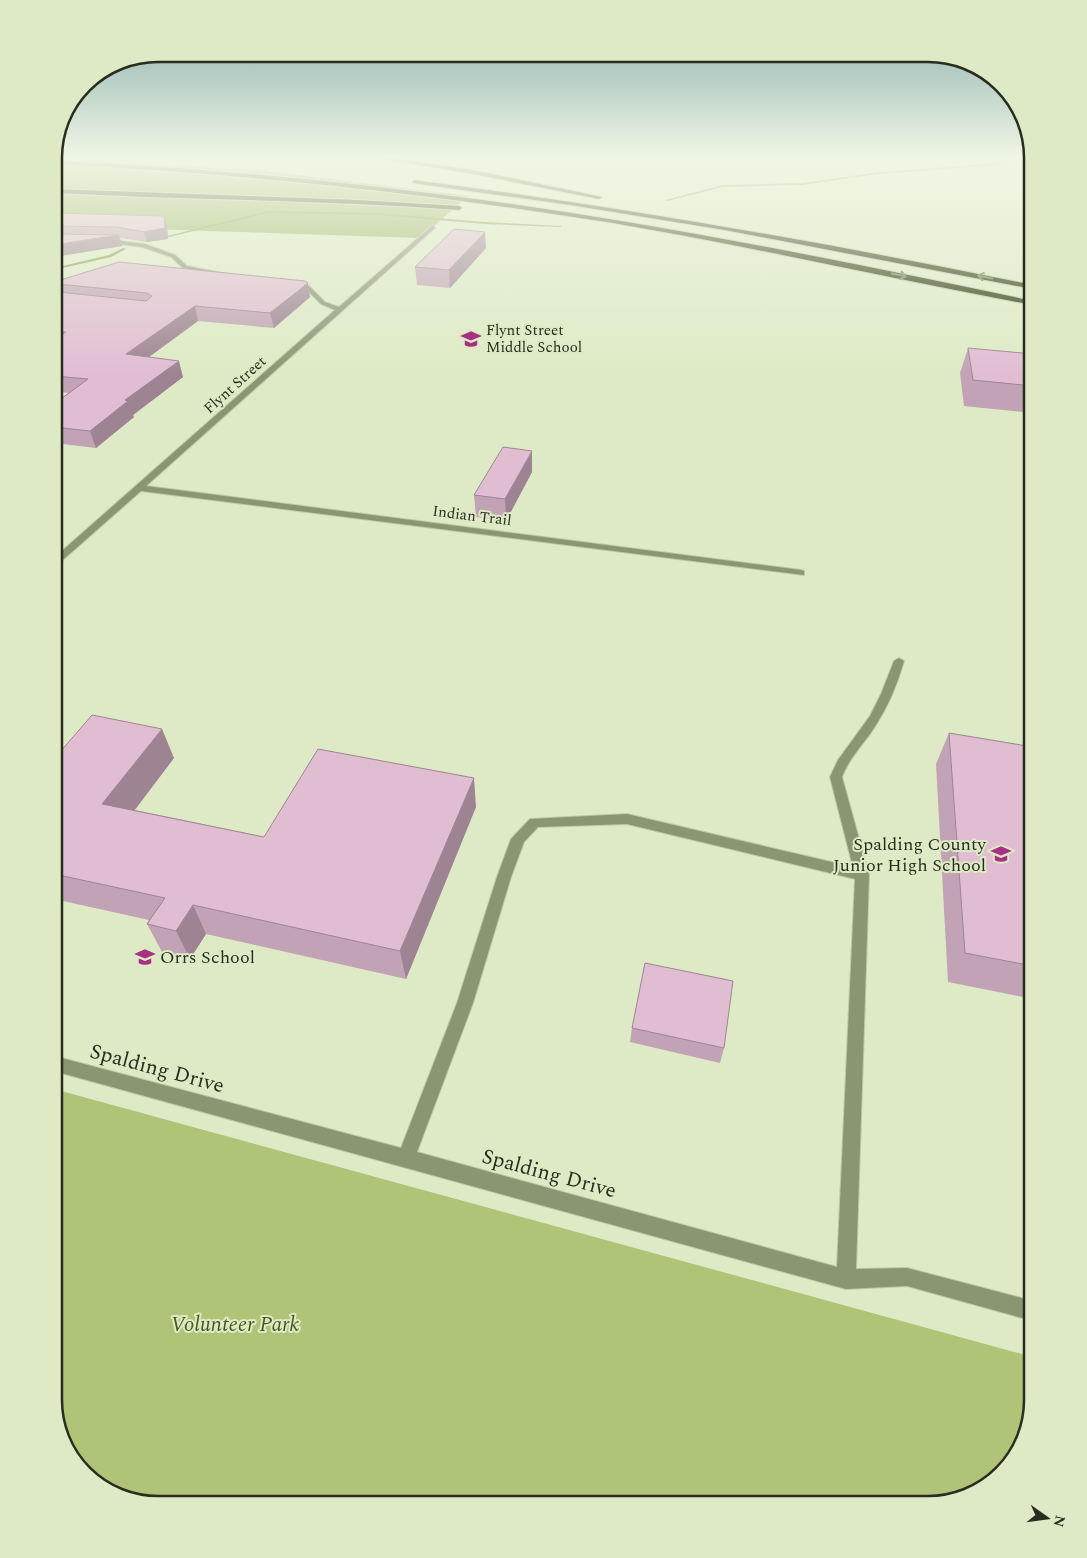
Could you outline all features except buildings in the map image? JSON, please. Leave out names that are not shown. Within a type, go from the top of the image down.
[{"type":"highway","points":[[629,230],[789,252]]},
{"type":"highway","points":[[665,230],[789,252],[1024,301]]},
{"type":"highway","points":[[744,230],[1024,285]]},
{"type":"street","name":"Flynt Street","points":[[63,555],[430,230]]},
{"type":"street","points":[[93,241],[144,245],[173,256],[185,267],[231,275]]},
{"type":"street","points":[[284,281],[306,287],[323,303],[340,310]]},
{"type":"street","name":"Indian Trail","points":[[140,488],[801,573]]},
{"type":"street","points":[[846,1279],[862,874],[836,777],[839,766],[870,725],[892,684],[899,661]]},
{"type":"street","points":[[406,1158],[465,1003],[504,877],[518,839],[535,822],[628,819],[862,874]]},
{"type":"street","name":"Spalding Drive","points":[[62,1066],[846,1279],[907,1278],[1024,1309]]},
{"type":"green space","points":[[167,230],[429,230],[420,238]]},
{"type":"green space","name":"Volunteer Park","points":[[62,1091],[1024,1355],[1024,1412],[1017,1436],[1005,1458],[987,1476],[965,1488],[941,1495],[928,1496],[152,1495],[140,1494],[116,1486],[95,1472],[82,1458],[70,1436],[63,1412]]},
{"type":"waterway","points":[[157,239],[195,230]]},
{"type":"waterway","points":[[63,267],[110,256],[124,249]]},
{"type":"place","name":"Flynt Street Middle School","points":[[471,339]]},
{"type":"place","name":"Spalding County Junior High School","points":[[1001,854]]},
{"type":"place","name":"Orrs School","points":[[145,957]]}]
